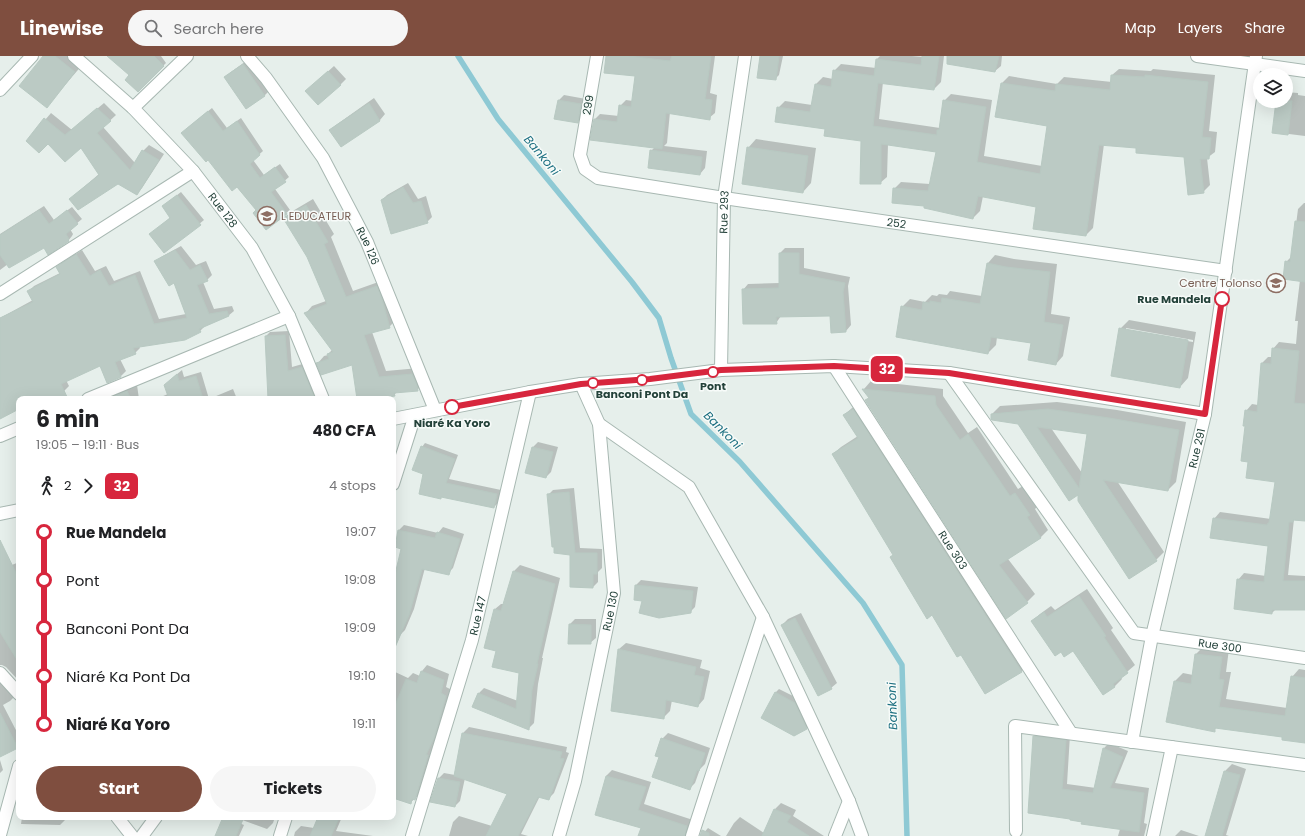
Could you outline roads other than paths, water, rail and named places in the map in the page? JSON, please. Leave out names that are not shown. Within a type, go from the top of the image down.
[{"type":"street","points":[[0,90],[32,56]]},
{"type":"street","name":"Rue 128","points":[[74,56],[133,108],[193,171],[252,248],[289,316],[322,396]]},
{"type":"street","points":[[133,108],[187,56]]},
{"type":"street","name":"Rue 126","points":[[247,56],[266,78],[323,158],[367,242],[435,410]]},
{"type":"street","name":"299","points":[[580,155],[597,56]]},
{"type":"street","name":"Rue 293","points":[[721,370],[724,198],[745,56]]},
{"type":"street","points":[[1197,56],[1255,60],[1305,71]]},
{"type":"street","name":"Rue 291","points":[[1132,742],[1152,636],[1205,414],[1255,60]]},
{"type":"street","name":"252","points":[[580,155],[585,169],[598,178],[724,198],[1226,271]]},
{"type":"street","points":[[0,294],[193,171]]},
{"type":"street","points":[[95,396],[289,316]]},
{"type":"street","points":[[396,418],[530,392],[581,384],[650,379],[721,370],[834,366],[949,373],[1205,414]]},
{"type":"street","name":"Rue 303","points":[[834,366],[1071,734]]},
{"type":"street","name":"Rue 300","points":[[949,373],[1134,633],[1305,658]]},
{"type":"street","name":"Rue 130","points":[[559,836],[575,782],[614,593],[599,424],[581,384]]},
{"type":"street","name":"Rue 147","points":[[412,836],[472,640],[530,392]]},
{"type":"street","points":[[396,475],[416,415]]},
{"type":"street","points":[[599,424],[689,487],[763,617],[848,801],[862,836]]},
{"type":"street","points":[[0,436],[16,429]]},
{"type":"street","points":[[0,514],[16,511]]},
{"type":"street","points":[[692,836],[763,617]]},
{"type":"street","points":[[0,673],[16,691]]},
{"type":"street","points":[[1016,831],[1015,726],[1305,765]]},
{"type":"street","points":[[1153,836],[1172,747]]},
{"type":"street","points":[[0,835],[16,777]]},
{"type":"street","points":[[835,836],[848,801]]},
{"type":"street","points":[[119,820],[132,836]]},
{"type":"street","points":[[142,836],[154,820]]},
{"type":"street","points":[[280,836],[285,820]]},
{"type":"waterway","name":"Bankoni","points":[[458,56],[498,119],[632,282],[659,318],[671,358],[691,414],[740,462],[863,603],[902,665],[907,836]]},
{"type":"place","name":"L EDUCATEUR","points":[[267,216]]},
{"type":"place","name":"Centre Tolonso","points":[[1276,283]]},
{"type":"place","name":"Rue Mandela","points":[[1222,299]]},
{"type":"place","name":"Pont","points":[[713,372]]},
{"type":"place","name":"Banconi Pont Da","points":[[642,380]]},
{"type":"place","name":"Niaré Ka Yoro","points":[[452,407]]}]
